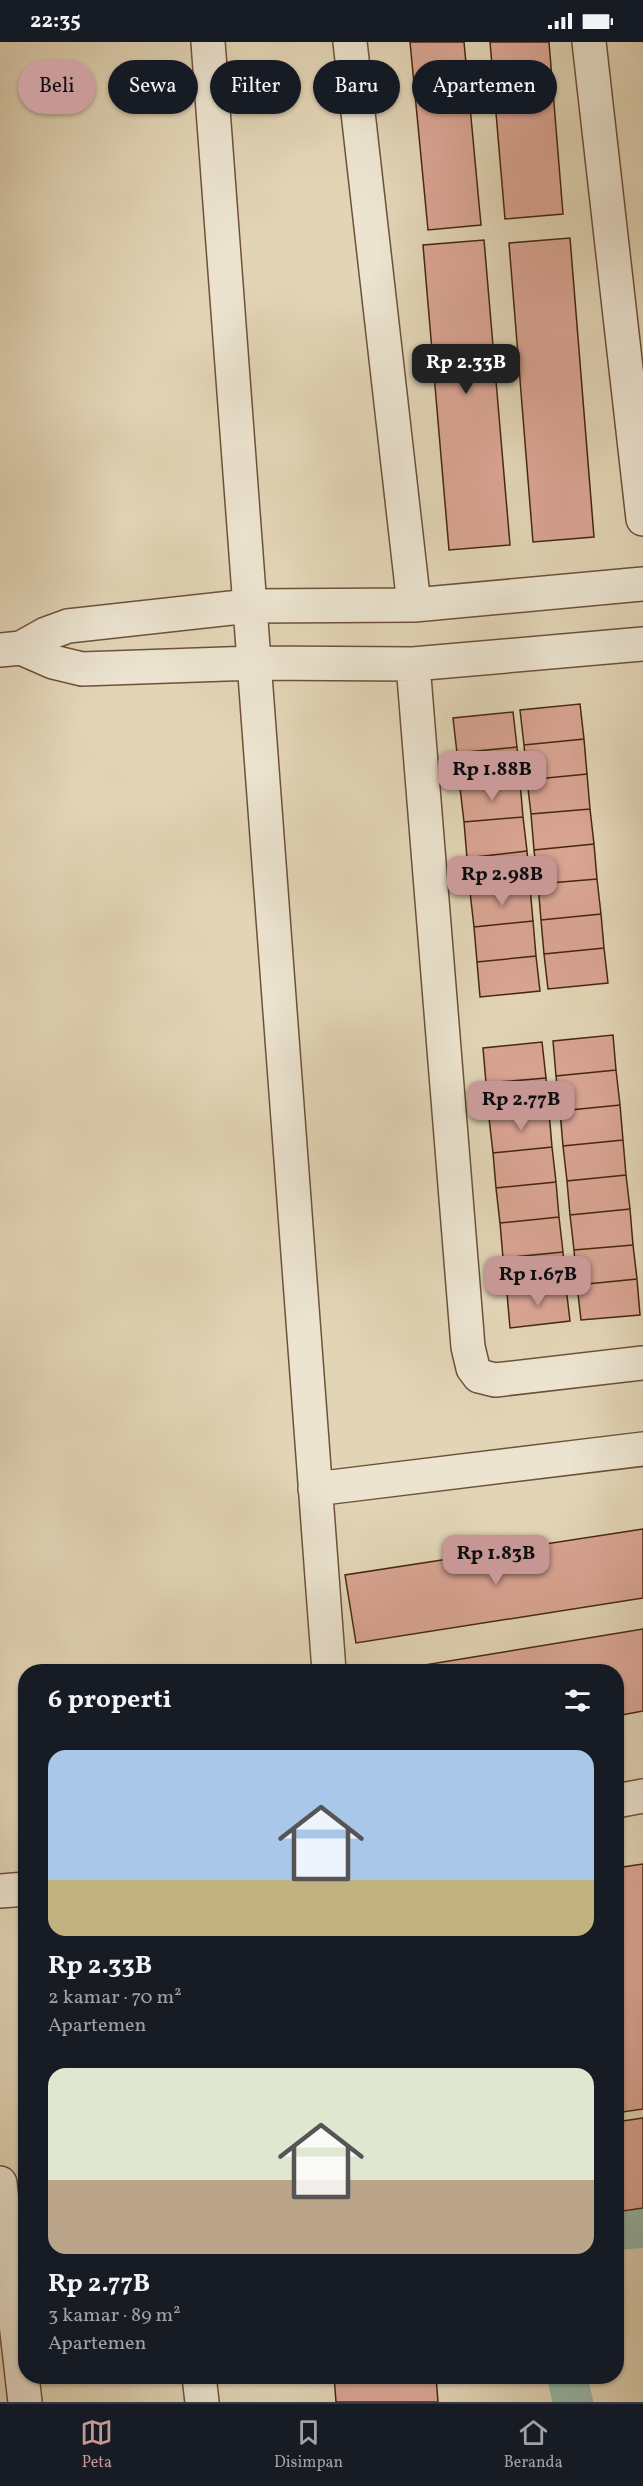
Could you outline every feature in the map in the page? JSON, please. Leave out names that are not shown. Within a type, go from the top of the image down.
[{"type":"street","points":[[208,42],[328,1664]]},
{"type":"street","points":[[350,42],[414,605]]},
{"type":"street","points":[[589,42],[643,519]]},
{"type":"street","points":[[11,649],[68,626],[249,606],[414,605],[643,584]]},
{"type":"street","points":[[11,649],[82,669],[254,663],[413,664],[643,644]]},
{"type":"street","points":[[413,664],[468,1347],[473,1368],[478,1376],[495,1380],[643,1363]]},
{"type":"street","points":[[315,1489],[643,1449]]},
{"type":"street","points":[[624,1800],[643,1796]]},
{"type":"street","points":[[0,1891],[18,1889]]},
{"type":"street","points":[[0,2183],[18,2354]]},
{"type":"street","points":[[22,2384],[25,2402]]},
{"type":"street","points":[[200,2384],[202,2402]]},
{"type":"shaded area","points":[[18,2184],[18,2246],[0,2250],[0,2188]]},
{"type":"building","points":[[410,42],[464,42],[466,60],[412,60],[412,63]]},
{"type":"building","points":[[490,42],[549,42],[550,60],[492,60]]},
{"type":"building","points":[[417,114],[471,114],[481,225],[428,230]]},
{"type":"building","points":[[496,114],[555,114],[563,214],[505,219]]},
{"type":"building","points":[[570,238],[594,537],[533,542],[509,243]]},
{"type":"building","points":[[484,240],[510,545],[449,550],[423,245]]},
{"type":"building","points":[[580,704],[584,739],[524,745],[520,710]]},
{"type":"building","points":[[513,712],[517,747],[457,753],[453,718]]},
{"type":"building","points":[[584,739],[587,774],[527,780],[524,745]]},
{"type":"building","points":[[517,747],[520,782],[460,788],[457,753]]},
{"type":"building","points":[[587,774],[590,809],[531,814],[527,780]]},
{"type":"building","points":[[520,782],[523,817],[464,822],[460,788]]},
{"type":"building","points":[[590,809],[594,844],[534,850],[531,814]]},
{"type":"building","points":[[523,817],[527,851],[467,858],[464,822]]},
{"type":"building","points":[[594,844],[597,879],[538,884],[534,850]]},
{"type":"building","points":[[527,851],[530,887],[470,892],[467,858]]},
{"type":"building","points":[[597,879],[601,914],[541,920],[538,884]]},
{"type":"building","points":[[530,887],[533,921],[474,927],[470,892]]},
{"type":"building","points":[[601,914],[604,948],[544,954],[541,920]]},
{"type":"building","points":[[533,921],[536,956],[477,962],[474,927]]},
{"type":"building","points":[[604,948],[608,983],[548,989],[544,954]]},
{"type":"building","points":[[536,956],[540,991],[480,997],[477,962]]},
{"type":"building","points":[[613,1035],[616,1070],[556,1076],[553,1041]]},
{"type":"building","points":[[542,1042],[546,1078],[486,1083],[483,1048]]},
{"type":"building","points":[[616,1070],[620,1105],[560,1111],[556,1076]]},
{"type":"building","points":[[546,1078],[549,1112],[489,1118],[486,1083]]},
{"type":"building","points":[[620,1105],[623,1140],[563,1146],[560,1111]]},
{"type":"building","points":[[549,1112],[552,1147],[493,1153],[489,1118]]},
{"type":"building","points":[[623,1140],[626,1175],[567,1181],[563,1146]]},
{"type":"building","points":[[552,1147],[556,1182],[496,1188],[493,1153]]},
{"type":"building","points":[[626,1175],[630,1209],[570,1215],[567,1181]]},
{"type":"building","points":[[556,1182],[559,1217],[500,1223],[496,1188]]},
{"type":"building","points":[[630,1209],[633,1245],[574,1250],[570,1215]]},
{"type":"building","points":[[559,1217],[563,1252],[503,1258],[500,1223]]},
{"type":"building","points":[[633,1245],[637,1279],[577,1285],[574,1250]]},
{"type":"building","points":[[563,1252],[566,1287],[507,1293],[503,1258]]},
{"type":"building","points":[[637,1279],[640,1315],[581,1320],[577,1285]]},
{"type":"building","points":[[566,1287],[570,1321],[510,1328],[507,1293]]},
{"type":"building","points":[[643,1529],[643,1598],[356,1643],[345,1575]]},
{"type":"building","points":[[643,1629],[643,1711],[624,1715],[624,1664],[430,1664]]},
{"type":"building","points":[[643,1864],[643,2109],[624,2112],[624,1867]]},
{"type":"building","points":[[643,2118],[643,2208],[624,2211],[624,2121]]},
{"type":"building","points":[[335,2384],[437,2384],[438,2402],[336,2402]]},
{"type":"waterway","points":[[624,2229],[643,2228]]},
{"type":"waterway","points":[[569,2384],[573,2402]]}]
